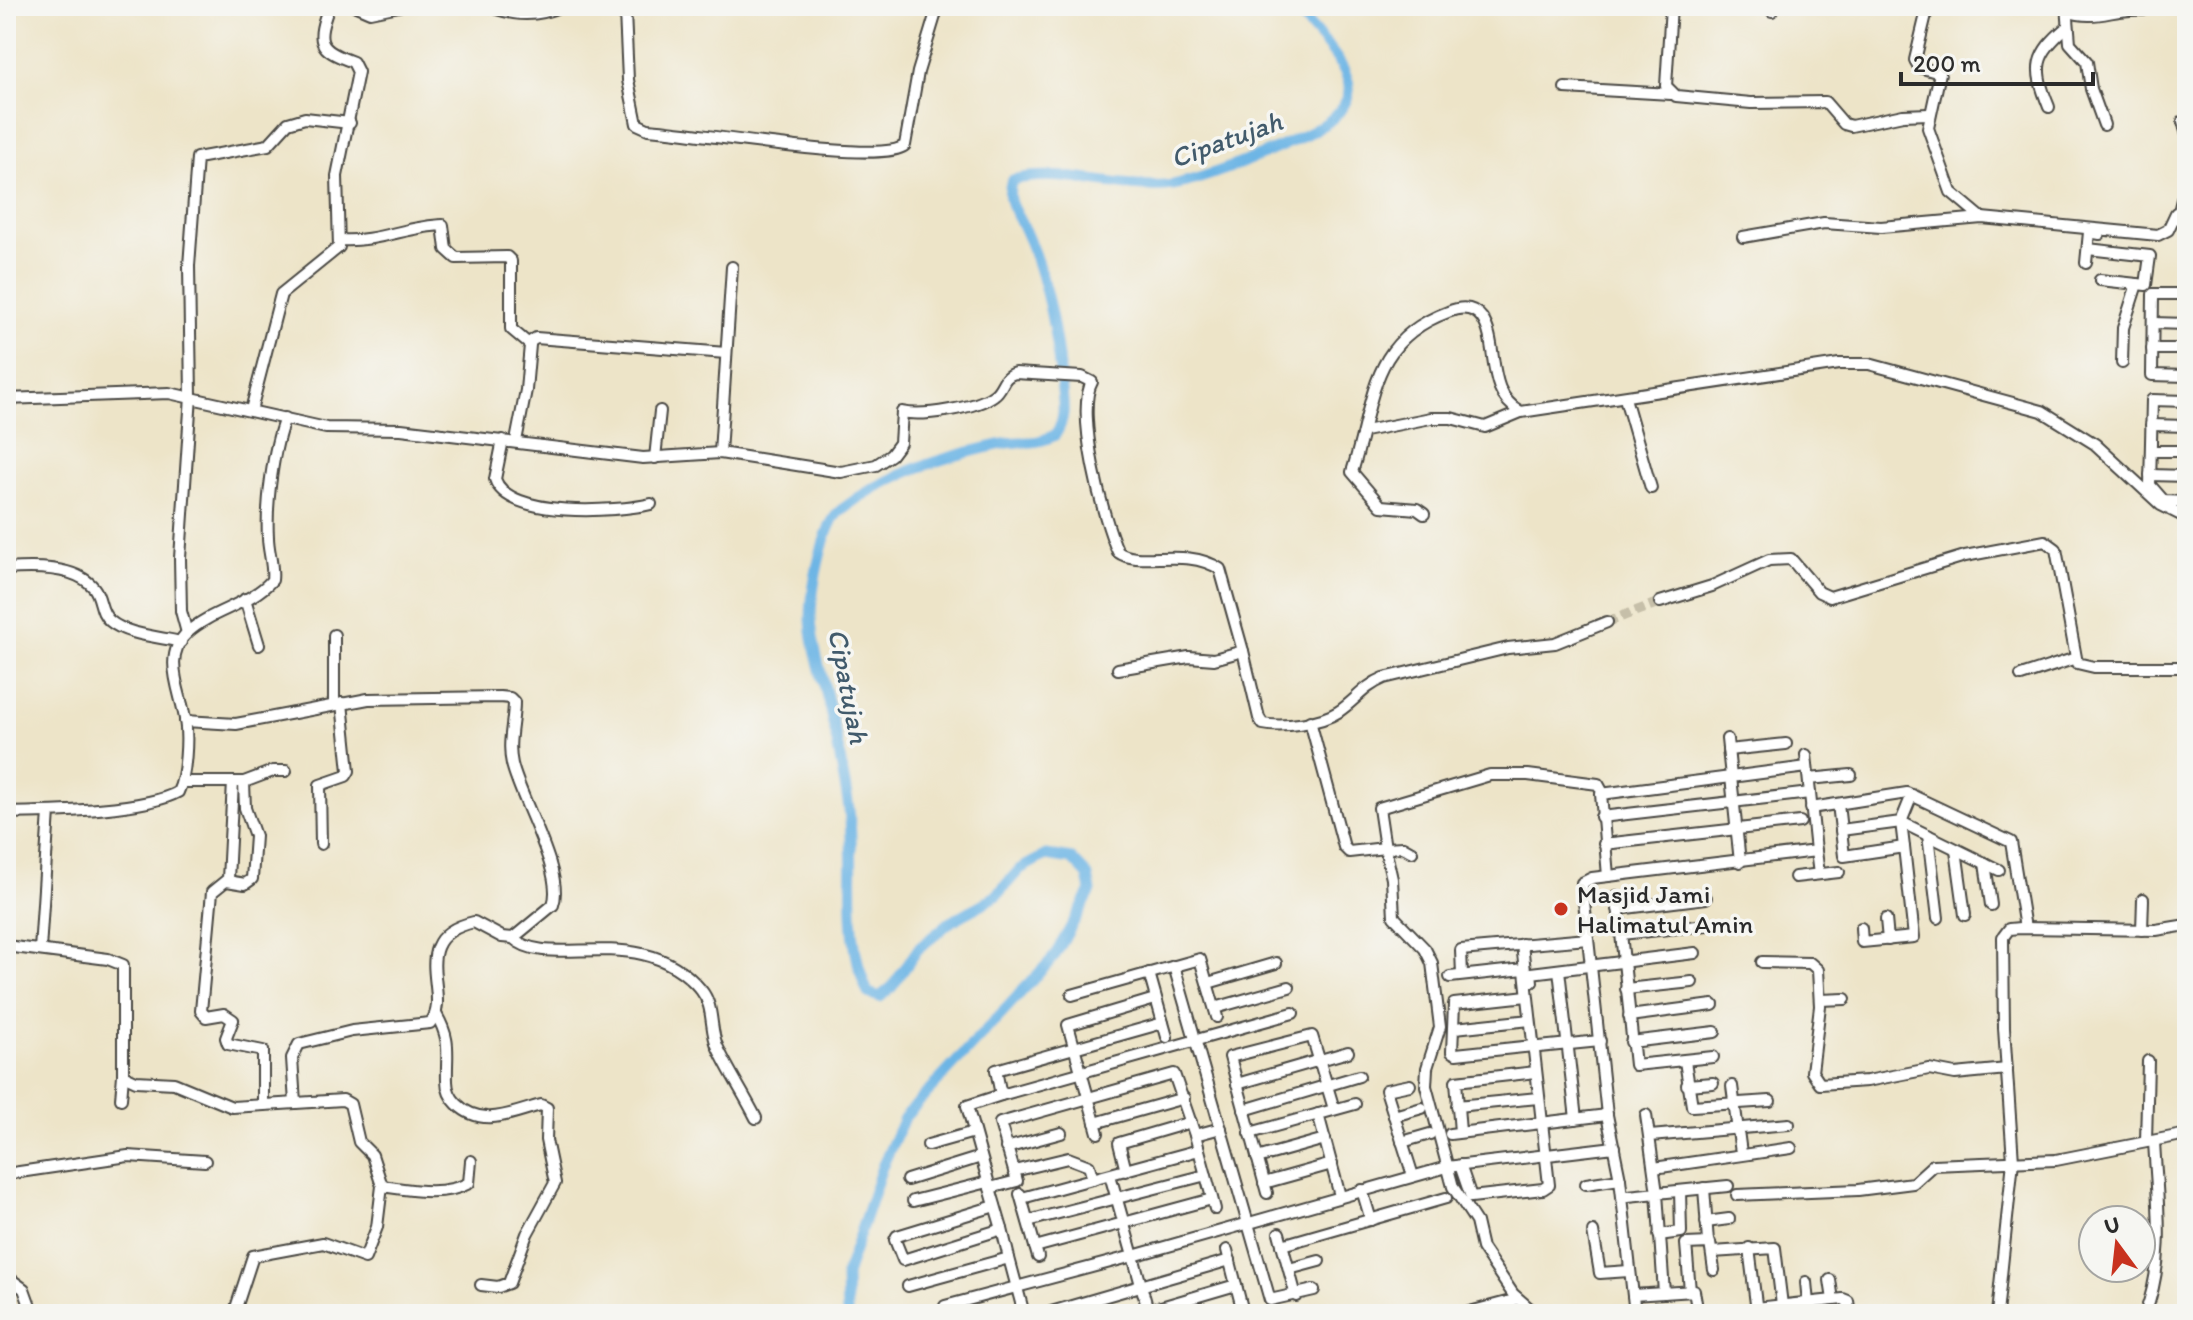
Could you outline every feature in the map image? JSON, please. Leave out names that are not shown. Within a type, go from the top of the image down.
[{"type":"street","points":[[251,410],[281,294],[335,252],[340,240],[337,176],[358,72],[353,62],[330,54],[323,46],[322,28],[329,6]]},
{"type":"street","points":[[356,6],[370,12],[399,6]]},
{"type":"street","points":[[489,6],[505,12],[545,14],[561,6]]},
{"type":"street","points":[[618,6],[625,12],[628,80],[637,124],[648,129],[855,152],[896,151],[905,145],[918,72],[938,6]]},
{"type":"street","points":[[1671,6],[1666,86],[1671,94]]},
{"type":"street","points":[[1928,6],[1915,60],[1919,67],[1940,73],[1928,128],[1951,192],[1982,218]]},
{"type":"street","points":[[2104,125],[2091,89],[2087,62],[2073,49],[2067,27],[2067,9],[2087,18],[2124,9],[2143,10]]},
{"type":"street","points":[[2049,107],[2039,80],[2038,64],[2047,45],[2067,27]]},
{"type":"street","points":[[1565,88],[1671,94],[1692,99],[1751,103],[1825,102],[1844,124],[1851,126],[1903,115],[1929,114]]},
{"type":"street","points":[[6,813],[49,812],[172,795],[182,782],[185,721],[173,670],[184,638],[180,558],[191,396],[188,277],[197,158],[268,145],[288,123],[305,118],[350,123]]},
{"type":"street","points":[[2183,121],[2187,135]]},
{"type":"street","points":[[1743,237],[1824,223],[1881,227],[1982,218],[2158,235],[2168,230],[2183,212],[2187,179]]},
{"type":"street","points":[[340,240],[365,240],[411,227],[443,225],[446,249],[456,258],[507,257],[511,270],[512,330],[530,342]]},
{"type":"street","points":[[2086,263],[2089,232],[2151,239]]},
{"type":"street","points":[[2088,249],[2150,256],[2146,288],[2153,323],[2152,375],[2187,376]]},
{"type":"street","points":[[720,453],[732,267]]},
{"type":"street","points":[[2100,280],[2187,294]]},
{"type":"street","points":[[2122,363],[2123,328],[2146,288]]},
{"type":"street","points":[[1424,514],[1417,509],[1381,506],[1353,475],[1389,350],[1418,324],[1462,308],[1473,310],[1482,317],[1494,374],[1514,408],[1521,412]]},
{"type":"street","points":[[2153,323],[2187,324]]},
{"type":"street","points":[[530,342],[536,338],[726,353]]},
{"type":"street","points":[[516,441],[526,390],[530,342]]},
{"type":"street","points":[[2152,349],[2187,349]]},
{"type":"street","points":[[1365,431],[1431,418],[1451,418],[1485,427],[1521,412],[1839,364],[1869,364],[2042,411],[2095,444],[2161,505],[2187,518]]},
{"type":"street","points":[[6,399],[153,392],[191,396],[326,428],[401,429],[655,458],[720,453],[829,472],[876,465],[888,459],[900,443],[902,412],[923,416],[994,395],[1008,375],[1029,373],[1082,377],[1092,382],[1086,391],[1084,408],[1097,489],[1118,552],[1129,557],[1182,555],[1220,569],[1261,722],[1270,726],[1310,721],[1338,712],[1362,689],[1384,678],[1508,648],[1555,643],[1607,622]]},
{"type":"street","points":[[1625,398],[1651,488]]},
{"type":"street","points":[[2187,401],[2152,400],[2150,475],[2150,485],[2164,501],[2187,502]]},
{"type":"street","points":[[655,458],[660,411]]},
{"type":"street","points":[[6,569],[42,565],[77,578],[94,589],[103,614],[113,624],[184,638],[267,586],[273,576],[268,538],[270,498],[278,439],[285,418]]},
{"type":"street","points":[[2151,425],[2187,426]]},
{"type":"street","points":[[503,440],[495,479],[502,491],[516,500],[592,513],[651,504]]},
{"type":"street","points":[[2151,451],[2187,451]]},
{"type":"street","points":[[2150,475],[2187,476]]},
{"type":"street","points":[[1660,602],[1712,586],[1777,558],[1791,559],[1819,592],[1830,597],[1965,556],[2045,541],[2056,549],[2073,659],[2084,666],[2187,667]]},
{"type":"street","points":[[245,599],[259,645]]},
{"type":"street","points":[[321,844],[320,785],[346,776],[349,771],[338,704],[334,635]]},
{"type":"street","points":[[1118,669],[1189,657],[1214,659],[1243,651]]},
{"type":"street","points":[[2021,676],[2073,659]]},
{"type":"street","points":[[185,721],[236,724],[338,704],[410,698],[513,700],[512,767],[547,852],[555,900],[546,914],[513,938]]},
{"type":"street","points":[[1310,721],[1344,847],[1349,852],[1403,847],[1412,852]]},
{"type":"street","points":[[1740,862],[1728,745],[1786,744]]},
{"type":"street","points":[[1806,755],[1819,874]]},
{"type":"street","points":[[1608,876],[1599,796],[1603,793],[1807,767]]},
{"type":"street","points":[[182,782],[238,782],[273,771],[286,771]]},
{"type":"street","points":[[1536,1314],[1518,1299],[1482,1248],[1476,1222],[1453,1187],[1425,1078],[1440,1027],[1432,963],[1425,949],[1394,917],[1392,879],[1379,808],[1490,775],[1598,784],[1603,793]]},
{"type":"street","points":[[1809,779],[1851,775]]},
{"type":"street","points":[[227,881],[238,782]]},
{"type":"street","points":[[238,782],[255,836],[252,879],[245,884],[227,881],[212,892],[202,1013],[206,1017],[227,1015],[233,1020],[226,1038],[228,1044],[262,1049],[263,1104]]},
{"type":"street","points":[[1601,817],[1810,793]]},
{"type":"street","points":[[1811,808],[1907,793],[2011,842],[2020,928]]},
{"type":"street","points":[[1861,928],[1862,942],[1914,937],[1901,822],[1912,795]]},
{"type":"street","points":[[1838,804],[1844,856],[1904,847]]},
{"type":"street","points":[[40,950],[49,812]]},
{"type":"street","points":[[1604,844],[1800,822]]},
{"type":"street","points":[[1841,830],[1901,822],[1999,870]]},
{"type":"street","points":[[1928,835],[1938,918]]},
{"type":"street","points":[[1956,850],[1965,915]]},
{"type":"street","points":[[1635,1314],[1620,1179],[1607,1115],[1582,883],[1608,876],[1816,851]]},
{"type":"street","points":[[1985,863],[1991,905]]},
{"type":"street","points":[[1795,877],[1839,872]]},
{"type":"street","points":[[1617,896],[1631,1042],[1638,1067],[1713,1057]]},
{"type":"street","points":[[1618,909],[1706,898]]},
{"type":"street","points":[[2142,930],[2143,899]]},
{"type":"street","points":[[1886,919],[1888,940]]},
{"type":"street","points":[[481,1285],[498,1287],[509,1283],[527,1234],[553,1190],[555,1178],[545,1134],[547,1108],[538,1105],[495,1117],[473,1114],[460,1107],[448,1089],[448,1040],[436,1014],[435,956],[444,937],[476,922],[502,937],[513,938],[521,945],[631,951],[679,970],[707,999],[718,1048],[756,1118]]},
{"type":"street","points":[[1621,934],[1707,925]]},
{"type":"street","points":[[1997,1314],[2013,1161],[2003,937],[2020,928],[2142,930],[2187,925]]},
{"type":"street","points":[[1524,969],[1456,976],[1461,950],[1588,939]]},
{"type":"street","points":[[1525,944],[1524,969],[1536,1047],[1538,1098],[1544,1122]]},
{"type":"street","points":[[6,946],[108,959],[124,967],[121,1099]]},
{"type":"street","points":[[1460,1165],[1471,1197],[1543,1189],[1549,1185],[1531,973],[1695,953]]},
{"type":"street","points":[[1072,995],[1200,960],[1216,1013],[1289,987]]},
{"type":"street","points":[[1762,962],[1815,965],[1820,1000],[1812,1072],[1820,1084],[1867,1081],[1929,1069],[1955,1074],[2007,1069]]},
{"type":"street","points":[[1208,983],[1276,963]]},
{"type":"street","points":[[1174,966],[1270,1300],[1314,1290]]},
{"type":"street","points":[[1559,970],[1576,1119]]},
{"type":"street","points":[[1149,973],[1167,1037]]},
{"type":"street","points":[[1626,989],[1692,982]]},
{"type":"street","points":[[1527,996],[1455,1003],[1455,1028],[1451,1033],[1454,1054],[1600,1041]]},
{"type":"street","points":[[1155,999],[1069,1024],[1088,1098],[1097,1128],[1184,1098]]},
{"type":"street","points":[[1820,1000],[1845,999]]},
{"type":"street","points":[[1629,1016],[1713,1005]]},
{"type":"street","points":[[1024,1314],[967,1105],[1293,1013]]},
{"type":"street","points":[[295,1103],[292,1058],[299,1044],[352,1031],[425,1025],[436,1014]]},
{"type":"street","points":[[1455,1028],[1530,1020]]},
{"type":"street","points":[[1001,1095],[996,1070],[1163,1023]]},
{"type":"street","points":[[1631,1042],[1715,1032]]},
{"type":"street","points":[[1332,1164],[1266,1188],[1229,1059],[1311,1036],[1334,1109]]},
{"type":"street","points":[[1237,1084],[1348,1052]]},
{"type":"street","points":[[1685,1061],[1692,1106],[1770,1101]]},
{"type":"street","points":[[2145,1314],[2156,1286],[2159,1259],[2150,1142],[2148,1061]]},
{"type":"street","points":[[1175,1068],[1214,1204],[1123,1224],[1037,1252],[998,1120],[1088,1098],[1175,1068]]},
{"type":"street","points":[[1536,1072],[1459,1080],[1455,1085],[1455,1133],[1607,1115]]},
{"type":"street","points":[[123,1075],[136,1081],[174,1083],[232,1107],[348,1103],[359,1142],[372,1155],[382,1186],[377,1227],[364,1259],[345,1248],[323,1243],[253,1256],[234,1314]]},
{"type":"street","points":[[1244,1110],[1359,1076]]},
{"type":"street","points":[[1687,1085],[1713,1083]]},
{"type":"street","points":[[1410,1085],[1386,1090],[1413,1176]]},
{"type":"street","points":[[1732,1086],[1741,1153]]},
{"type":"street","points":[[1457,1106],[1538,1098]]},
{"type":"street","points":[[1250,1133],[1355,1104]]},
{"type":"street","points":[[1394,1116],[1422,1108]]},
{"type":"street","points":[[1318,1114],[1340,1196]]},
{"type":"street","points":[[1646,1115],[1657,1193],[1664,1293]]},
{"type":"street","points":[[1126,1171],[1119,1143],[1191,1122]]},
{"type":"street","points":[[1650,1136],[1789,1124]]},
{"type":"street","points":[[1195,1135],[1221,1128]]},
{"type":"street","points":[[928,1145],[974,1132]]},
{"type":"street","points":[[1006,1148],[1061,1133]]},
{"type":"street","points":[[1402,1142],[1430,1134]]},
{"type":"street","points":[[1628,1196],[1680,1191],[1874,1188],[1917,1182],[1933,1165],[2056,1160],[2187,1134]]},
{"type":"street","points":[[1257,1158],[1325,1139]]},
{"type":"street","points":[[945,1306],[1447,1167],[1614,1147]]},
{"type":"street","points":[[1654,1168],[1791,1148]]},
{"type":"street","points":[[1022,1198],[1199,1150]]},
{"type":"street","points":[[6,1174],[128,1156],[205,1161]]},
{"type":"street","points":[[907,1180],[981,1157]]},
{"type":"street","points":[[913,1201],[989,1185],[1068,1158],[1089,1166],[1093,1179]]},
{"type":"street","points":[[382,1186],[425,1191],[461,1188],[469,1183],[471,1161]]},
{"type":"street","points":[[1110,1175],[1141,1285],[1144,1313],[1236,1285]]},
{"type":"street","points":[[1028,1221],[1206,1175]]},
{"type":"street","points":[[1586,1184],[1620,1179]]},
{"type":"street","points":[[1362,1190],[1371,1220]]},
{"type":"street","points":[[1680,1191],[1681,1232],[1690,1291]]},
{"type":"street","points":[[1704,1191],[1714,1270]]},
{"type":"street","points":[[1296,1296],[1280,1239],[1371,1220],[1446,1198]]},
{"type":"street","points":[[995,1206],[897,1236],[900,1259],[1002,1229]]},
{"type":"street","points":[[1706,1222],[1729,1219]]},
{"type":"street","points":[[1593,1232],[1600,1273],[1629,1271]]},
{"type":"street","points":[[1659,1235],[1681,1232]]},
{"type":"street","points":[[1685,1247],[1775,1248],[1782,1305]]},
{"type":"street","points":[[1749,1248],[1757,1311],[1782,1305],[1847,1299],[1850,1314]]},
{"type":"street","points":[[1047,1300],[1052,1313],[1228,1255],[1242,1309],[1231,1314]]},
{"type":"street","points":[[908,1286],[1009,1258]]},
{"type":"street","points":[[1289,1269],[1319,1261]]},
{"type":"street","points":[[6,1276],[24,1289],[33,1314]]},
{"type":"street","points":[[1830,1280],[1833,1300]]},
{"type":"street","points":[[1806,1282],[1808,1303]]},
{"type":"street","points":[[1633,1295],[1696,1292],[1698,1314]]},
{"type":"street","points":[[1462,1314],[1518,1299]]},
{"type":"waterway","name":"Cipatujah","points":[[847,1314],[846,1275],[882,1167],[904,1118],[1054,957],[1091,891],[1088,876],[1072,859],[1046,855],[1020,869],[996,896],[949,923],[918,949],[892,987],[880,997],[868,993],[860,970],[852,923],[848,802],[812,628],[813,593],[823,544],[834,518],[841,510],[879,485],[918,468],[981,449],[1040,441],[1055,435],[1059,429],[1063,403],[1053,324],[1039,267],[1010,201],[1012,180],[1050,176],[1127,185],[1165,186],[1180,183],[1279,148],[1321,126],[1339,112],[1349,91],[1344,70],[1328,46],[1292,6]]},
{"type":"tunnel","points":[[1607,622],[1660,602]]},
{"type":"place","name":"Masjid Jami Halimatul Amin","points":[[1561,909]]}]
